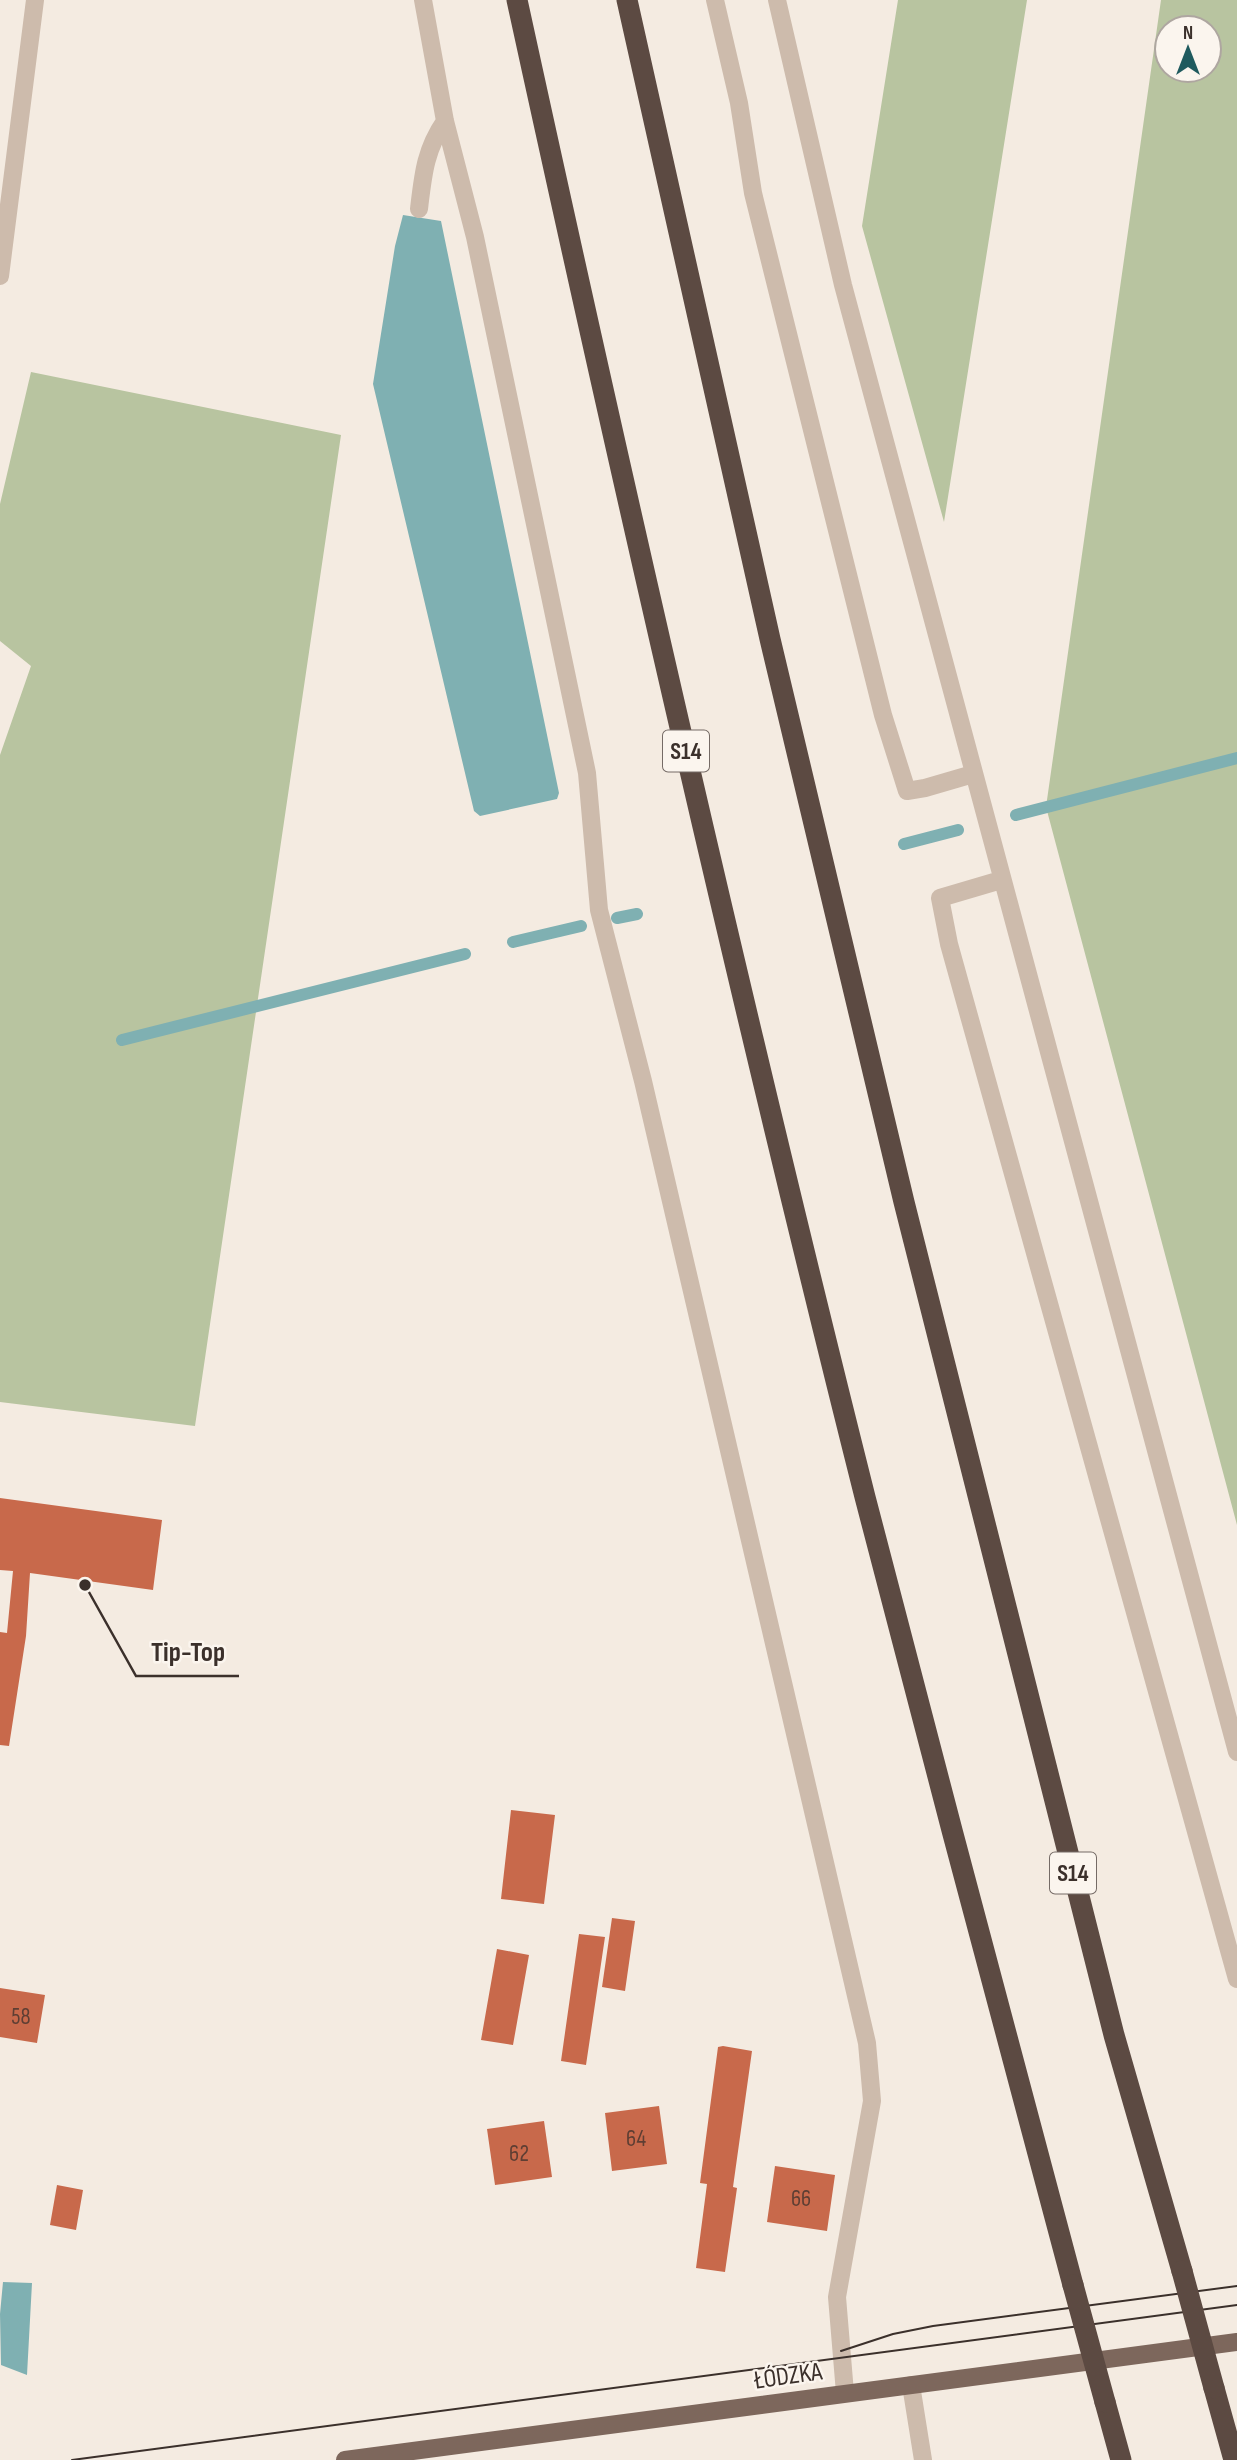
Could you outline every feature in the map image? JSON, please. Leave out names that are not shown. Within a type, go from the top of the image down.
[{"type":"highway","name":"S14","points":[[517,0],[604,398],[733,954],[866,1499],[1121,2460]]},
{"type":"highway","name":"S14","points":[[627,0],[770,639],[904,1202],[1114,2035],[1234,2460]]},
{"type":"main road","name":"ŁÓDZKA","points":[[345,2460],[1237,2342]]},
{"type":"street","points":[[0,276],[35,0]]},
{"type":"street","points":[[423,0],[445,121],[478,250],[587,773],[600,910],[643,1081],[867,2043],[872,2101],[837,2297],[845,2393]]},
{"type":"street","points":[[715,0],[739,103],[753,193],[883,715],[907,791],[973,774]]},
{"type":"street","points":[[777,0],[843,285],[1237,1752]]},
{"type":"street","points":[[419,209],[432,139],[445,121]]},
{"type":"street","points":[[1001,880],[940,898],[949,944],[1237,1979]]},
{"type":"street","points":[[911,2385],[923,2460]]},
{"type":"green space","points":[[898,0],[1027,0],[944,522],[862,226]]},
{"type":"green space","points":[[1161,0],[1237,0],[1237,1525],[1046,807],[1153,56],[1153,84],[1223,84],[1223,14],[1159,14]]},
{"type":"green space","points":[[31,372],[341,435],[195,1426],[0,1402],[0,755],[31,666],[0,641],[0,504]]},
{"type":"water","points":[[403,215],[441,221],[559,793],[557,799],[480,816],[474,811],[373,384],[395,246]]},
{"type":"water","points":[[3,2282],[32,2283],[27,2375],[1,2365],[0,2314]]},
{"type":"building","points":[[0,1498],[162,1520],[153,1590],[30,1573],[26,1636],[9,1746],[0,1745],[0,1632],[7,1633],[13,1571],[0,1570]]},
{"type":"building","points":[[511,1810],[555,1815],[544,1904],[501,1899]]},
{"type":"building","points":[[612,1918],[635,1921],[625,1991],[602,1987]]},
{"type":"building","points":[[579,1934],[605,1937],[586,2065],[561,2061]]},
{"type":"building","points":[[497,1949],[529,1955],[513,2045],[481,2040]]},
{"type":"building","points":[[0,1988],[45,1995],[37,2043],[0,2037]]},
{"type":"building","points":[[718,2047],[752,2051],[733,2187],[737,2188],[725,2272],[696,2268],[707,2184],[700,2183]]},
{"type":"building","points":[[659,2106],[667,2164],[612,2171],[605,2113]]},
{"type":"building","points":[[544,2121],[552,2177],[495,2185],[487,2129]]},
{"type":"building","points":[[775,2166],[835,2175],[827,2231],[767,2222]]},
{"type":"building","points":[[57,2185],[83,2190],[76,2230],[50,2225]]},
{"type":"waterway","points":[[1016,815],[1237,758]]},
{"type":"waterway","points":[[904,844],[958,830]]},
{"type":"waterway","points":[[617,918],[637,914]]},
{"type":"waterway","points":[[513,942],[581,926]]},
{"type":"waterway","points":[[122,1040],[465,954]]},
{"type":"tram line","points":[[841,2351],[893,2334],[933,2326],[1237,2286]]},
{"type":"tram line","points":[[72,2460],[1237,2305]]},
{"type":"place","name":"Tip-Top","points":[[85,1585]]}]
